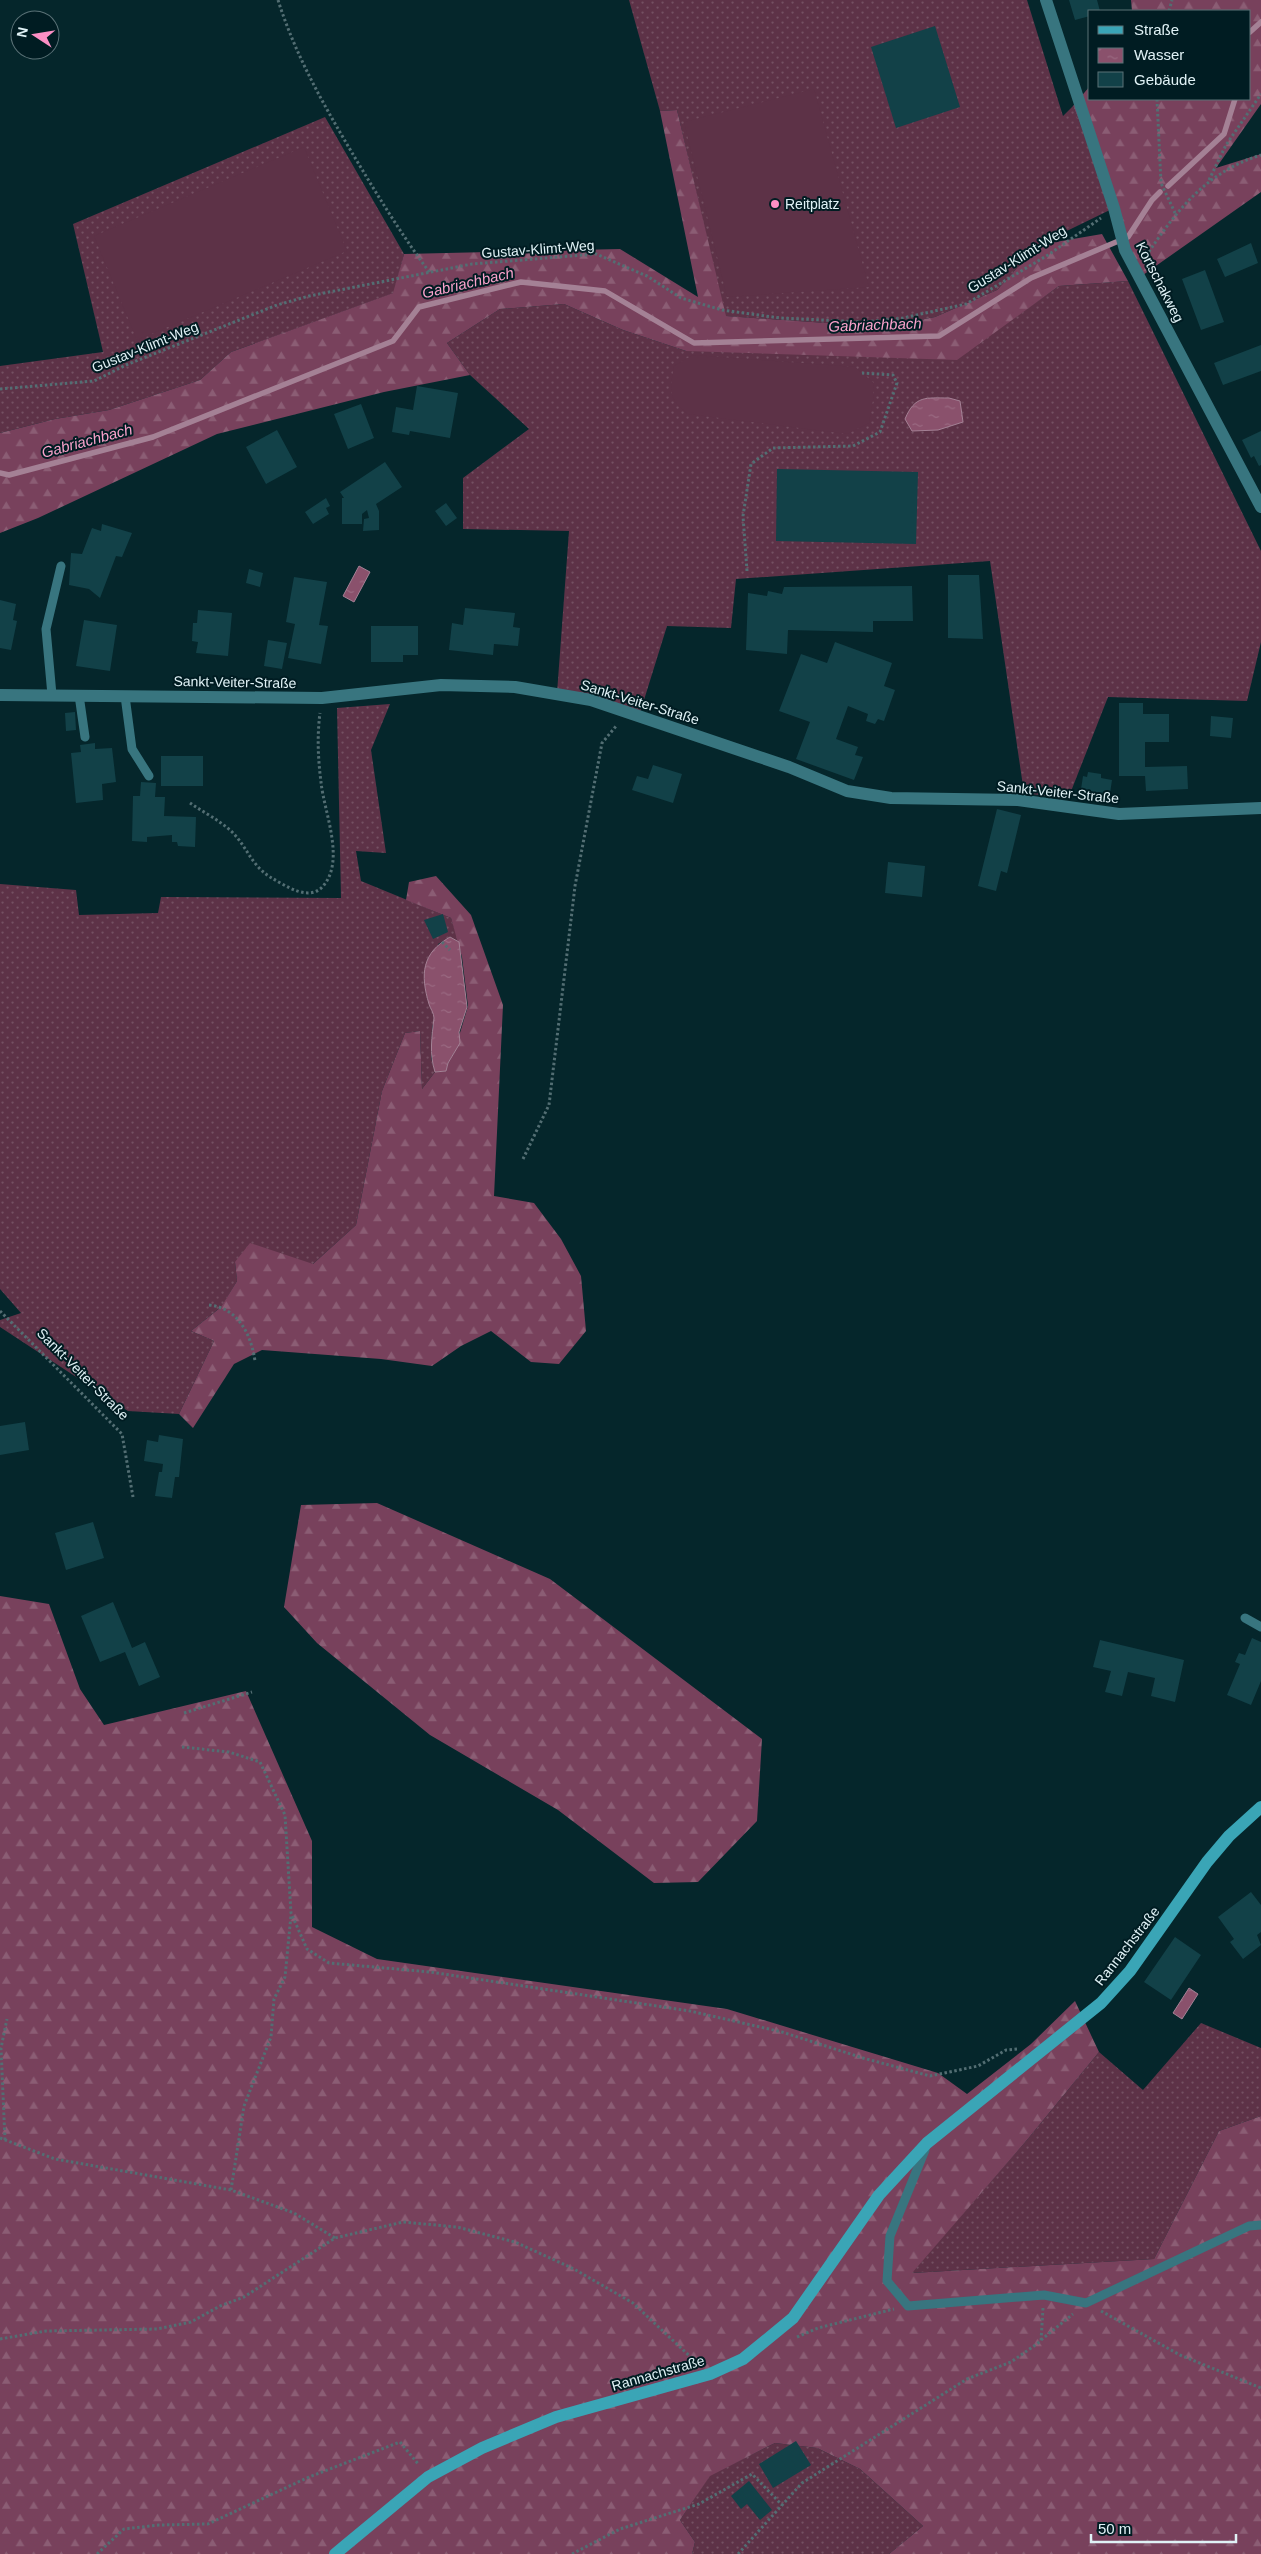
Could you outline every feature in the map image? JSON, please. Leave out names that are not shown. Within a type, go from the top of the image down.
[{"type":"street","name":"Kortschakweg","points":[[1046,0],[1114,208],[1125,250],[1261,507]]},
{"type":"street","name":"Sankt-Veiter-Straße","points":[[0,695],[322,698],[442,685],[515,687],[591,700],[789,767],[847,791],[891,798],[1018,800],[1119,814],[1261,808]]},
{"type":"street","name":"Rannachstraße","points":[[335,2554],[428,2477],[482,2448],[556,2416],[710,2374],[743,2359],[793,2318],[879,2195],[927,2143],[1101,2003],[1130,1971],[1207,1862],[1229,1836],[1261,1806]]},
{"type":"lane","points":[[52,695],[46,629],[61,566]]},
{"type":"lane","points":[[79,696],[85,737]]},
{"type":"lane","points":[[125,696],[132,749],[149,776]]},
{"type":"lane","points":[[1245,1618],[1261,1627]]},
{"type":"lane","name":"Rannachstraße","points":[[908,2306],[887,2281],[890,2236],[927,2143]]},
{"type":"lane","points":[[908,2306],[1044,2295],[1086,2303],[1249,2226],[1261,2225]]},
{"type":"path","points":[[278,0],[286,27],[308,77],[395,225],[430,273]]},
{"type":"path","points":[[1209,181],[1226,145],[1261,94]]},
{"type":"path","points":[[1157,100],[1161,183],[1175,214]]},
{"type":"path","points":[[1136,270],[1175,214],[1209,181],[1241,162],[1261,155]]},
{"type":"path","name":"Gustav-Klimt-Weg","points":[[0,389],[94,381],[126,366],[277,305],[318,294],[472,264],[596,254],[647,276],[680,298],[722,310],[780,318],[864,322],[903,318],[966,304],[1048,255],[1114,208]]},
{"type":"path","points":[[747,571],[743,516],[751,464],[772,448],[815,449],[853,446],[880,432],[897,383],[893,375],[862,373]]},
{"type":"path","points":[[190,803],[231,831],[254,864],[269,876],[294,890],[306,894],[320,890],[331,877],[334,859],[321,782],[318,732],[322,698]]},
{"type":"path","points":[[523,1159],[549,1105],[575,886],[602,743],[628,712]]},
{"type":"path","points":[[442,942],[450,950]]},
{"type":"path","points":[[209,1305],[222,1306],[246,1329],[255,1361]]},
{"type":"path","name":"Sankt-Veiter-Straße","points":[[0,1311],[122,1434],[133,1497]]},
{"type":"path","points":[[184,1713],[252,1692]]},
{"type":"path","points":[[182,1747],[229,1752],[260,1762],[285,1815],[291,1913],[285,1977],[274,1999],[271,2037],[244,2106],[231,2190]]},
{"type":"path","points":[[291,1913],[306,1949],[328,1964],[430,1972],[690,2011],[782,2032],[863,2058],[930,2076],[978,2066],[1006,2050],[1046,2047]]},
{"type":"path","points":[[5,2140],[1,2048],[6,2019]]},
{"type":"path","points":[[0,2138],[54,2159],[231,2190],[294,2213],[335,2238]]},
{"type":"path","points":[[0,2339],[46,2331],[157,2329],[191,2322],[220,2306],[244,2297],[335,2238],[403,2222],[457,2227],[515,2242],[574,2269],[632,2303],[710,2374]]},
{"type":"path","points":[[1041,2341],[1044,2295]]},
{"type":"path","points":[[738,2554],[802,2483],[967,2379],[1011,2362],[1041,2341],[1086,2303],[1180,2355],[1261,2388]]},
{"type":"path","points":[[793,2338],[818,2328],[908,2306]]},
{"type":"path","points":[[98,2554],[124,2529],[159,2524],[208,2524],[309,2477],[400,2442],[428,2477]]},
{"type":"path","points":[[572,2554],[620,2529],[699,2504],[752,2474],[782,2505]]},
{"type":"shaded area","points":[[629,0],[1027,0],[1063,116],[1073,106],[1114,208],[1038,245],[997,290],[935,317],[884,327],[725,316],[677,110],[660,111]]},
{"type":"shaded area","name":"Reitplatz","points":[[814,89],[869,287],[727,297],[684,122]]},
{"type":"shaded area","points":[[325,117],[404,254],[394,293],[231,352],[200,380],[109,410],[55,419],[0,433],[0,366],[103,352],[73,224]]},
{"type":"shaded area","points":[[304,147],[347,251],[137,340],[94,236]]},
{"type":"shaded area","points":[[1128,281],[1261,551],[1261,642],[1247,701],[1108,697],[1068,799],[1024,793],[990,561],[736,579],[731,628],[667,626],[639,716],[557,693],[569,531],[463,529],[463,478],[529,429],[470,375],[447,343],[500,309],[564,304],[623,330],[686,351],[1012,319],[1059,286]]},
{"type":"shaded area","points":[[693,355],[855,367],[874,383],[869,423],[847,434],[688,414],[676,403],[671,388],[674,366]]},
{"type":"shaded area","points":[[390,704],[371,750],[386,853],[356,851],[361,881],[451,918],[459,942],[450,937],[438,944],[429,1004],[435,1016],[432,1028],[431,1058],[435,1072],[422,1089],[420,1031],[405,1033],[382,1091],[356,1225],[313,1264],[235,1262],[237,1281],[222,1306],[191,1331],[214,1341],[179,1414],[128,1411],[0,1327],[0,1320],[21,1313],[0,1289],[0,884],[76,890],[79,915],[158,913],[161,897],[341,898],[337,708]]},
{"type":"shaded area","points":[[1201,2023],[1261,2048],[1261,2116],[1219,2131],[1154,2259],[911,2273],[1027,2140],[1099,2052],[1143,2090]]},
{"type":"shaded area","points":[[775,2443],[817,2448],[860,2469],[923,2526],[889,2554],[692,2554],[695,2542],[680,2520],[710,2475]]},
{"type":"green space","points":[[1131,0],[1261,0],[1261,104],[1216,168],[1261,154],[1261,192],[1143,275],[1125,250],[1114,208],[1073,106],[1088,88],[1088,100],[1251,100],[1251,10],[1132,10]]},
{"type":"green space","points":[[677,110],[726,316],[884,327],[935,317],[997,290],[1038,245],[1102,234],[1128,281],[1059,286],[957,360],[686,351],[623,330],[564,304],[500,309],[447,343],[470,375],[384,392],[217,434],[38,518],[0,533],[0,433],[55,419],[109,410],[200,380],[231,352],[393,293],[404,254],[620,249],[698,297],[660,111]]},
{"type":"green space","points":[[436,876],[471,915],[503,1005],[494,1196],[534,1203],[561,1239],[581,1276],[586,1331],[559,1364],[531,1362],[491,1331],[461,1346],[432,1366],[381,1359],[262,1350],[234,1364],[193,1428],[179,1414],[214,1341],[191,1331],[221,1307],[237,1281],[235,1262],[250,1243],[313,1264],[356,1225],[382,1091],[405,1033],[420,1031],[422,1089],[435,1072],[446,1071],[454,1053],[468,1006],[462,957],[451,918],[406,900],[409,882]]},
{"type":"green space","points":[[377,1503],[550,1579],[762,1739],[757,1821],[698,1882],[654,1883],[558,1810],[430,1735],[317,1643],[284,1607],[301,1505]]},
{"type":"green space","points":[[0,1596],[49,1604],[80,1689],[104,1725],[246,1691],[312,1841],[312,1927],[377,1959],[727,2009],[938,2073],[967,2094],[1031,2044],[1075,2001],[1099,2052],[1027,2140],[912,2273],[1154,2259],[1219,2131],[1261,2116],[1261,2554],[889,2554],[923,2526],[860,2469],[817,2448],[775,2443],[710,2476],[680,2520],[695,2542],[692,2554],[0,2554]]},
{"type":"water","points":[[928,398],[949,398],[960,401],[963,422],[938,430],[912,431],[905,419],[917,402]]},
{"type":"water","points":[[359,566],[370,572],[354,602],[343,596]]},
{"type":"water","points":[[450,937],[459,942],[467,1007],[459,1032],[460,1043],[448,1063],[446,1071],[435,1072],[432,1052],[434,1016],[426,993],[424,974],[429,957],[441,943]]},
{"type":"water","points":[[1189,1988],[1198,1994],[1182,2019],[1173,2013]]},
{"type":"building","points":[[1069,0],[1097,0],[1100,10],[1088,10],[1088,17],[1075,20]]},
{"type":"building","points":[[935,26],[960,107],[896,128],[871,47]]},
{"type":"building","points":[[1251,243],[1258,263],[1225,277],[1217,259]]},
{"type":"building","points":[[1205,270],[1224,322],[1201,330],[1182,279]]},
{"type":"building","points":[[1261,345],[1261,371],[1223,385],[1214,363]]},
{"type":"building","points":[[417,386],[458,393],[450,438],[410,431],[409,435],[392,432],[396,407],[413,410]]},
{"type":"building","points":[[361,404],[374,438],[348,449],[334,414]]},
{"type":"building","points":[[277,430],[297,467],[266,484],[246,447]]},
{"type":"building","points":[[1261,431],[1261,465],[1259,466],[1254,456],[1251,458],[1242,440]]},
{"type":"building","points":[[385,462],[402,487],[376,504],[379,511],[379,530],[363,531],[364,519],[369,518],[367,510],[362,514],[362,524],[342,524],[342,498],[344,498],[340,492]]},
{"type":"building","points":[[777,469],[918,472],[916,544],[776,541]]},
{"type":"building","points":[[326,498],[330,506],[326,508],[329,514],[313,524],[305,512]]},
{"type":"building","points":[[446,503],[457,518],[446,526],[435,511]]},
{"type":"building","points":[[102,524],[132,533],[122,557],[116,556],[100,598],[89,589],[69,585],[71,553],[82,554],[92,528],[101,531]]},
{"type":"building","points":[[249,569],[263,573],[260,587],[246,583]]},
{"type":"building","points":[[948,575],[979,575],[983,639],[948,638]]},
{"type":"building","points":[[294,577],[327,582],[319,625],[328,626],[321,664],[288,658],[295,624],[286,622]]},
{"type":"building","points":[[912,586],[913,621],[873,621],[873,632],[788,630],[787,654],[746,650],[748,593],[767,596],[768,591],[782,594],[784,587]]},
{"type":"building","points":[[0,600],[16,604],[13,620],[17,621],[11,650],[0,648]]},
{"type":"building","points":[[465,608],[515,613],[513,627],[520,628],[518,646],[494,644],[493,655],[449,650],[452,623],[463,625]]},
{"type":"building","points":[[198,610],[232,613],[228,656],[196,653],[198,642],[192,641],[193,623],[197,623]]},
{"type":"building","points":[[84,620],[117,625],[110,671],[76,666]]},
{"type":"building","points":[[371,626],[418,626],[418,655],[403,655],[403,662],[371,662]]},
{"type":"building","points":[[268,640],[287,643],[282,669],[264,666]]},
{"type":"building","points":[[835,642],[892,663],[884,686],[895,690],[884,721],[878,719],[875,724],[866,721],[868,714],[848,706],[836,739],[858,747],[855,755],[863,757],[854,780],[796,759],[810,722],[779,711],[801,654],[827,663]]},
{"type":"building","points":[[1119,703],[1143,703],[1143,714],[1169,714],[1169,742],[1145,742],[1145,767],[1187,766],[1188,789],[1146,791],[1145,776],[1119,776]]},
{"type":"building","points":[[75,712],[76,730],[66,731],[65,713]]},
{"type":"building","points":[[1211,716],[1233,718],[1231,738],[1210,736]]},
{"type":"building","points":[[95,743],[95,749],[112,748],[116,782],[102,784],[103,800],[76,803],[71,753],[81,752],[80,745]]},
{"type":"building","points":[[161,756],[203,756],[203,786],[161,786]]},
{"type":"building","points":[[653,765],[682,774],[673,803],[632,790],[637,776],[648,779]]},
{"type":"building","points":[[1088,772],[1101,774],[1101,778],[1112,780],[1109,800],[1080,796],[1083,776],[1087,777]]},
{"type":"building","points":[[141,782],[156,783],[155,797],[165,797],[164,816],[196,817],[195,847],[178,846],[177,842],[172,842],[172,835],[147,837],[147,842],[132,841],[133,796],[140,796]]},
{"type":"building","points":[[997,809],[1021,815],[1007,873],[1001,871],[996,891],[978,886]]},
{"type":"building","points":[[888,862],[925,866],[922,897],[885,893]]},
{"type":"building","points":[[443,914],[448,932],[433,939],[424,920]]},
{"type":"building","points":[[25,1422],[29,1450],[0,1455],[0,1426]]},
{"type":"building","points":[[159,1435],[183,1439],[179,1477],[175,1477],[172,1498],[155,1496],[159,1472],[162,1472],[163,1464],[144,1461],[147,1440],[158,1442]]},
{"type":"building","points":[[93,1522],[104,1558],[66,1570],[55,1533]]},
{"type":"building","points":[[113,1602],[132,1648],[145,1642],[160,1677],[139,1686],[125,1652],[100,1662],[81,1616]]},
{"type":"building","points":[[1252,1638],[1261,1642],[1261,1681],[1251,1705],[1227,1695],[1240,1664],[1235,1662],[1239,1653],[1245,1655]]},
{"type":"building","points":[[1100,1640],[1184,1660],[1175,1702],[1151,1696],[1155,1678],[1128,1672],[1122,1696],[1105,1692],[1111,1671],[1093,1667]]},
{"type":"building","points":[[1251,1892],[1261,1905],[1261,1932],[1257,1935],[1261,1945],[1243,1959],[1230,1942],[1234,1939],[1218,1917]]},
{"type":"building","points":[[1175,1937],[1201,1955],[1171,2000],[1144,1982]]},
{"type":"building","points":[[796,2441],[811,2465],[773,2488],[759,2464]]},
{"type":"building","points":[[749,2481],[772,2510],[760,2520],[747,2504],[741,2509],[731,2496]]},
{"type":"waterway","name":"Gabriachbach","points":[[1251,31],[1261,22]]},
{"type":"waterway","name":"Gabriachbach","points":[[1168,186],[1224,134],[1235,100]]},
{"type":"waterway","name":"Gabriachbach","points":[[0,473],[9,475],[153,437],[393,341],[419,307],[521,282],[605,291],[694,343],[939,336],[1031,278],[1128,237],[1152,200],[1160,192]]},
{"type":"place","name":"Reitplatz","points":[[775,204]]}]
